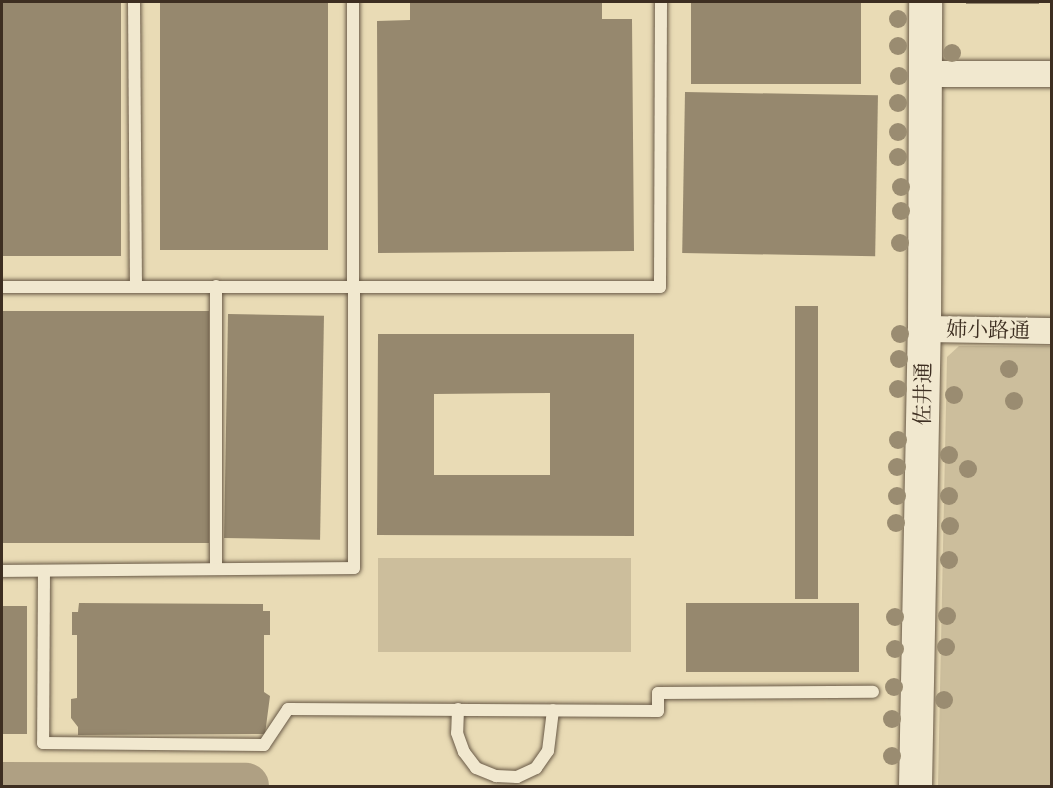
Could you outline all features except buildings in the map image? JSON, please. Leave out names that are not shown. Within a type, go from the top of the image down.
[{"type":"street","name":"佐井通","points":[[915,786],[924,329],[925,2]]},
{"type":"street","points":[[924,74],[1052,74]]},
{"type":"street","name":"姉小路通","points":[[924,329],[1052,331]]},
{"type":"lane","points":[[134,2],[136,286]]},
{"type":"lane","points":[[2,571],[354,568],[353,2]]},
{"type":"lane","points":[[2,286],[660,287],[661,2]]},
{"type":"lane","points":[[216,286],[216,569]]},
{"type":"lane","points":[[44,571],[43,743],[264,745],[288,709],[658,711],[658,693],[873,692]]},
{"type":"lane","points":[[458,709],[457,733],[464,752],[476,768],[496,776],[517,777],[536,768],[548,751],[553,710]]},
{"type":"shaded area","points":[[959,346],[1051,346],[1051,786],[938,786],[947,357]]},
{"type":"shaded area","points":[[378,558],[631,558],[631,652],[378,652]]},
{"type":"waterway","points":[[2,785],[246,786]]}]
